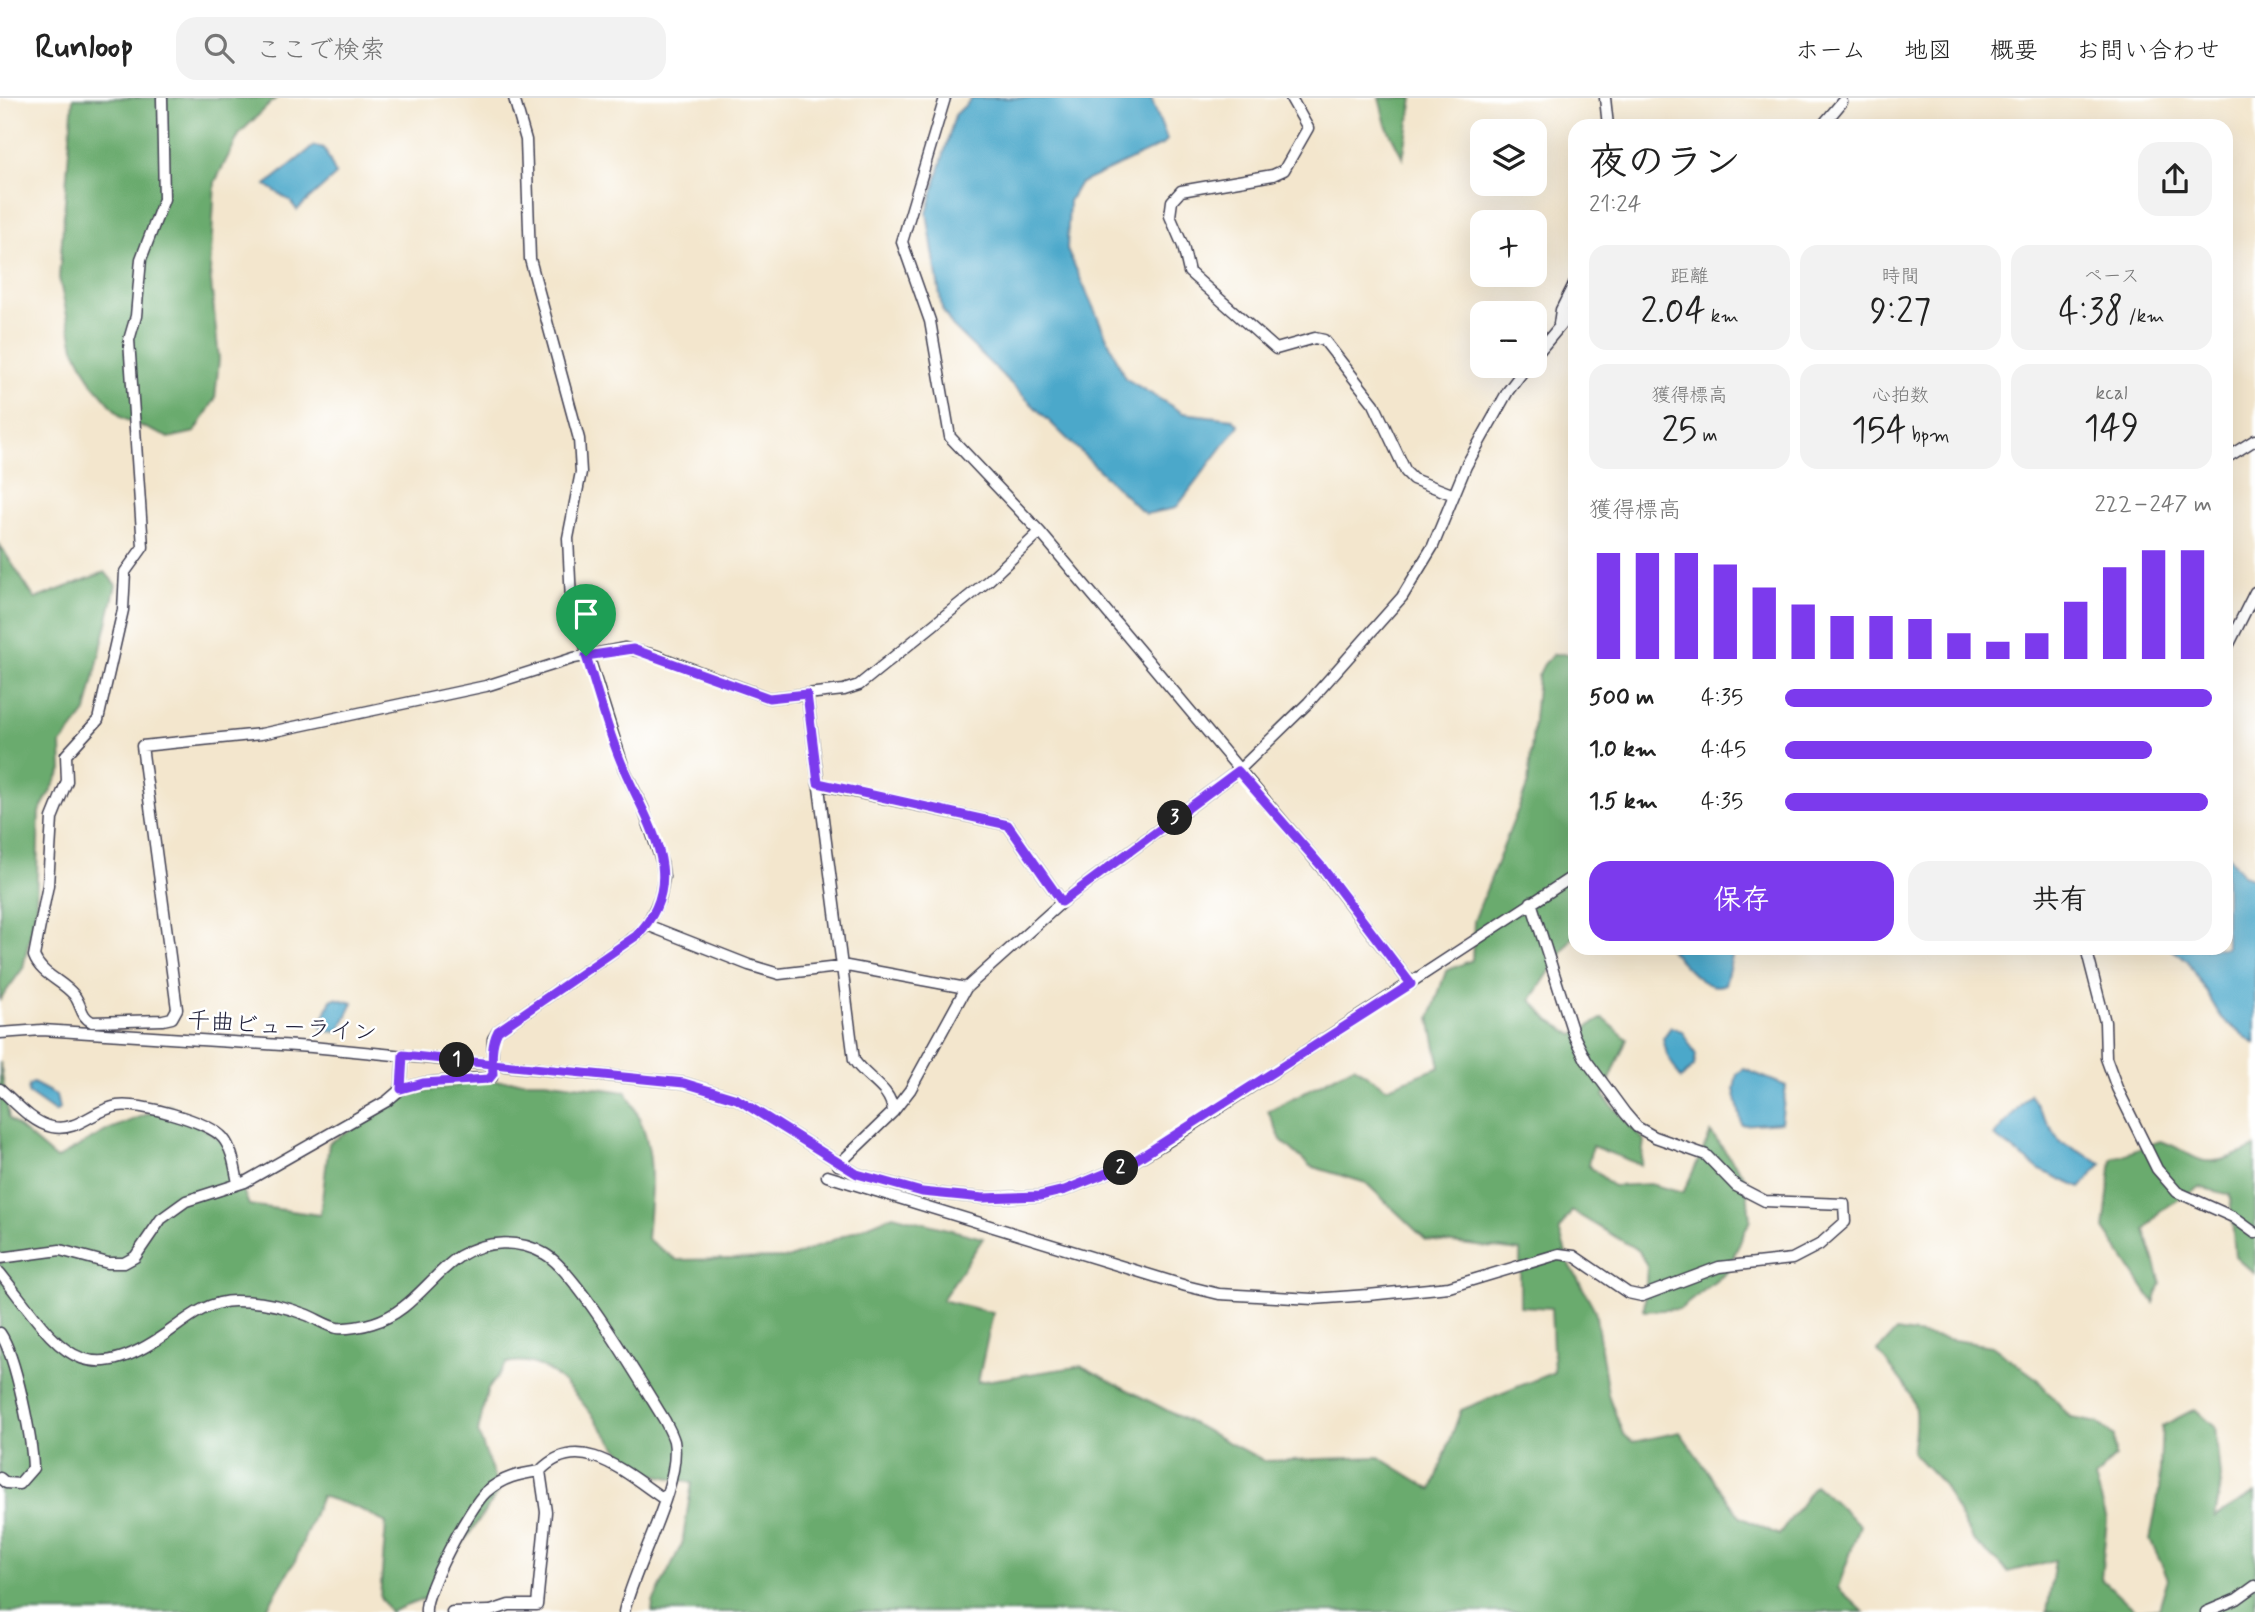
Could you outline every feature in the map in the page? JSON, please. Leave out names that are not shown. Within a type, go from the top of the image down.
[{"type":"street","points":[[162,98],[164,199],[141,259],[136,316],[129,340],[143,547],[125,572],[123,610],[97,720],[66,755],[67,781],[52,818],[48,885],[34,956],[37,962],[72,993],[83,1015],[92,1022],[163,1020],[176,1015],[142,746],[274,732],[486,685],[586,656],[633,649],[769,698],[859,685],[989,580],[1040,532]]},
{"type":"street","points":[[0,1258],[60,1250],[108,1262],[124,1263],[135,1257],[170,1211],[186,1201],[238,1184],[289,1159],[401,1089],[423,1083],[489,1079],[493,1074],[494,1039],[498,1031],[636,936],[647,925],[660,898],[664,877],[662,863],[643,808],[624,768],[586,656],[571,601],[568,561],[570,521],[581,472],[579,439],[530,258],[526,140],[514,98]]},
{"type":"street","points":[[945,98],[902,242],[930,321],[950,437],[1040,532],[1238,771],[1322,867],[1411,984]]},
{"type":"street","points":[[1290,98],[1308,128],[1284,170],[1273,175],[1181,191],[1172,201],[1170,216],[1183,246],[1189,272],[1276,349],[1315,338],[1324,340],[1368,395],[1406,472],[1413,478],[1454,495]]},
{"type":"street","points":[[1605,98],[1607,119]]},
{"type":"street","points":[[1828,119],[1842,102]]},
{"type":"street","points":[[1559,325],[1561,310],[1568,296]]},
{"type":"street","points":[[1547,340],[1568,315]]},
{"type":"street","points":[[838,1165],[893,1112],[910,1090],[966,988],[1062,902],[1238,771],[1308,703],[1402,597],[1433,546],[1466,466],[1518,378]]},
{"type":"street","points":[[2233,454],[2255,440]]},
{"type":"street","points":[[2233,636],[2255,592]]},
{"type":"street","points":[[807,694],[840,966],[855,1060],[879,1084],[893,1105],[893,1112]]},
{"type":"street","points":[[818,783],[1008,825],[1062,902]]},
{"type":"street","name":"千曲ビューライン","points":[[0,1033],[42,1030],[403,1055],[684,1083],[737,1099],[838,1165],[857,1174],[922,1192],[983,1198],[1040,1196],[1065,1190],[1131,1163],[1167,1142],[1568,879]]},
{"type":"street","points":[[827,1176],[1186,1286],[1219,1293],[1313,1299],[1449,1287],[1559,1254],[1574,1256],[1628,1293],[1642,1296],[1719,1267],[1792,1259],[1819,1245],[1845,1222],[1844,1204],[1765,1201],[1753,1197],[1737,1186],[1706,1154],[1655,1137],[1637,1127],[1586,1060],[1574,1036],[1531,902]]},
{"type":"street","points":[[647,925],[779,974],[840,966],[966,988]]},
{"type":"street","points":[[2088,955],[2105,1022],[2106,1058],[2117,1088],[2157,1169],[2177,1192],[2233,1217],[2255,1233]]},
{"type":"street","points":[[401,1089],[403,1055]]},
{"type":"street","points":[[0,1089],[36,1119],[54,1128],[74,1126],[109,1108],[127,1105],[202,1124],[221,1135],[227,1143],[238,1184]]},
{"type":"street","points":[[0,1273],[52,1338],[69,1353],[90,1361],[107,1361],[138,1354],[193,1314],[223,1301],[270,1303],[337,1328],[370,1324],[392,1317],[446,1267],[477,1248],[495,1242],[530,1248],[547,1255],[573,1280],[665,1421],[674,1441],[674,1456],[664,1499],[628,1592],[624,1612]]},
{"type":"street","points":[[0,1333],[6,1341],[15,1373],[33,1468],[19,1484],[6,1483],[0,1478]]},
{"type":"street","points":[[426,1612],[438,1570],[484,1493],[512,1475],[540,1471],[553,1459],[589,1453],[603,1458],[664,1499]]},
{"type":"street","points":[[452,1612],[488,1612],[509,1605],[537,1605],[546,1512],[540,1471]]},
{"type":"street","points":[[2206,1612],[2237,1599],[2255,1586]]},
{"type":"green space","points":[[73,98],[276,98],[240,133],[215,182],[210,272],[219,359],[215,399],[195,432],[169,438],[122,418],[92,383],[74,348],[59,278]]},
{"type":"green space","points":[[1379,98],[1413,98],[1403,158],[1386,125]]},
{"type":"green space","points":[[0,545],[35,599],[105,572],[116,585],[86,712],[61,744],[62,770],[39,812],[36,908],[23,968],[0,1000]]},
{"type":"green space","points":[[1554,654],[1568,654],[1568,944],[1531,1000],[1549,1020],[1574,1035],[1603,1018],[1627,1039],[1603,1096],[1644,1140],[1641,1165],[1592,1146],[1588,1165],[1613,1186],[1650,1184],[1683,1193],[1711,1133],[1746,1179],[1750,1220],[1726,1273],[1680,1309],[1644,1311],[1647,1267],[1639,1251],[1572,1211],[1559,1230],[1569,1263],[1595,1310],[1608,1394],[1623,1434],[1633,1442],[1680,1432],[1740,1517],[1779,1535],[1815,1485],[1860,1525],[1838,1588],[1864,1612],[652,1612],[653,1602],[682,1544],[692,1483],[635,1466],[563,1382],[545,1369],[527,1362],[507,1363],[487,1391],[478,1432],[499,1491],[452,1559],[433,1581],[427,1598],[390,1612],[380,1597],[386,1523],[358,1508],[321,1496],[296,1559],[265,1612],[0,1612],[0,1062],[9,1119],[56,1159],[108,1130],[169,1105],[224,1142],[249,1205],[320,1215],[329,1143],[409,1094],[482,1081],[545,1081],[626,1092],[648,1146],[651,1180],[647,1239],[677,1260],[790,1258],[893,1215],[983,1238],[942,1300],[993,1313],[978,1382],[1082,1366],[1264,1461],[1379,1457],[1432,1490],[1461,1410],[1554,1372],[1551,1308],[1520,1306],[1520,1251],[1426,1240],[1366,1183],[1310,1166],[1281,1140],[1268,1111],[1354,1066],[1386,1088],[1440,1067],[1430,1018],[1446,971],[1472,960],[1474,921],[1528,784],[1538,676],[1544,664]]},
{"type":"green space","points":[[2160,1141],[2207,1161],[2228,1158],[2255,1147],[2255,1274],[2235,1256],[2230,1195],[2199,1187],[2160,1211],[2145,1231],[2161,1283],[2154,1303],[2104,1229],[2112,1159]]},
{"type":"green space","points":[[1896,1331],[1992,1346],[2036,1378],[2071,1418],[2098,1423],[2114,1436],[2115,1457],[2095,1478],[2107,1520],[2101,1578],[2136,1611],[2159,1608],[2168,1578],[2150,1540],[2159,1491],[2162,1426],[2195,1409],[2215,1427],[2221,1486],[2215,1517],[2255,1493],[2255,1612],[2047,1612],[2055,1560],[2008,1572],[1972,1539],[1942,1483],[1912,1452],[1916,1418],[1911,1397],[1878,1351]]},
{"type":"water","points":[[973,98],[1151,98],[1167,140],[1162,145],[1079,184],[1069,201],[1067,249],[1125,378],[1183,413],[1233,419],[1239,425],[1176,508],[1146,514],[1140,510],[952,326],[942,309],[927,213],[955,115]]},
{"type":"water","points":[[314,146],[324,148],[336,175],[297,210],[290,201],[266,185]]},
{"type":"water","points":[[2233,862],[2243,875],[2255,879],[2255,1044],[2222,1019],[2188,961],[2180,955],[2233,955]]},
{"type":"water","points":[[1675,955],[1732,955],[1725,984],[1709,985]]},
{"type":"water","points":[[335,998],[353,1003],[339,1032],[325,1031],[320,1026],[331,1000]]},
{"type":"water","points":[[1671,1027],[1682,1031],[1696,1055],[1694,1066],[1681,1079],[1667,1055],[1663,1038]]},
{"type":"water","points":[[1744,1069],[1786,1086],[1781,1122],[1742,1125],[1734,1089],[1737,1074]]},
{"type":"water","points":[[33,1083],[56,1095],[59,1109],[55,1112],[28,1093],[29,1085]]},
{"type":"water","points":[[2030,1094],[2060,1142],[2102,1163],[2081,1188],[2040,1170],[1994,1136]]},
{"type":"route","points":[[586,656],[624,768],[643,808],[662,863],[664,877],[653,915],[636,936],[498,1031],[494,1039],[492,1063],[493,1074],[492,1077],[423,1083],[401,1089],[403,1055],[492,1063],[684,1083],[737,1099],[838,1165],[857,1174],[922,1192],[983,1198],[1040,1196],[1065,1190],[1131,1163],[1411,984],[1322,867],[1238,771],[1062,902],[1008,825],[818,783],[807,694],[769,698],[633,649],[625,648],[586,656]]}]
